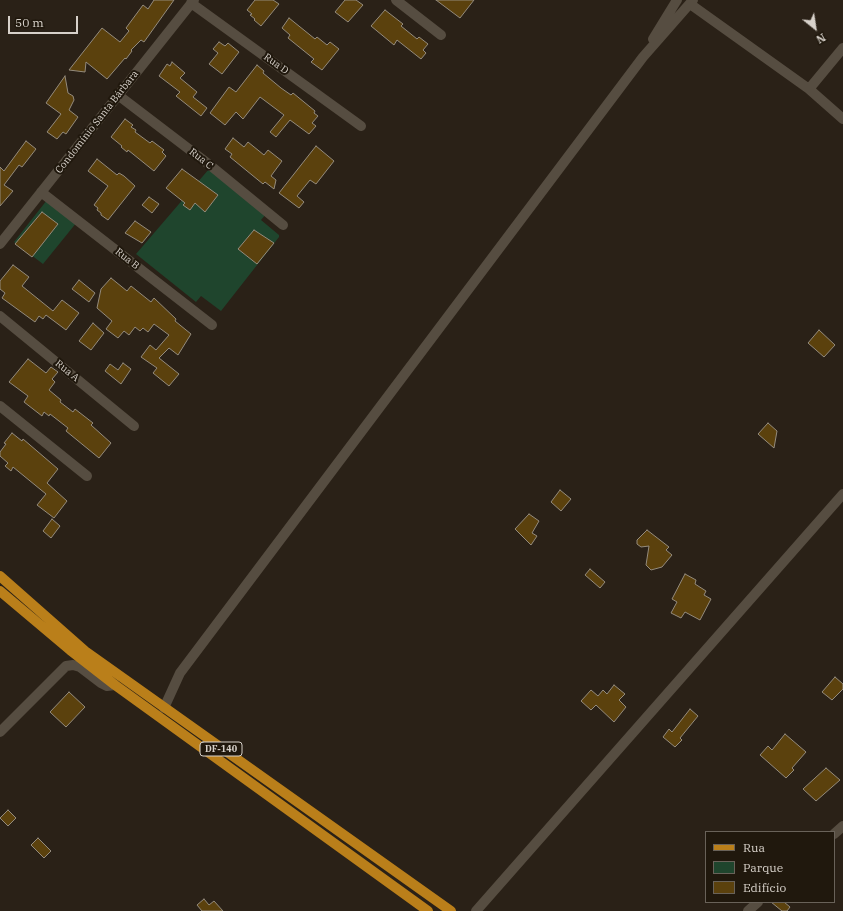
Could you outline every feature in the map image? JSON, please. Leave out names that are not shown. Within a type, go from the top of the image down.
[{"type":"main road","name":"DF-140","points":[[0,576],[85,651],[451,911]]},
{"type":"main road","name":"DF-140","points":[[0,591],[70,650],[115,685],[424,910]]},
{"type":"street","points":[[396,0],[441,35]]},
{"type":"street","points":[[643,57],[677,0]]},
{"type":"street","name":"Condomínio Santa Bárbara","points":[[0,244],[192,2]]},
{"type":"street","name":"Rua D","points":[[192,2],[361,126]]},
{"type":"street","points":[[164,708],[180,673],[643,57],[691,2],[808,89],[843,119]]},
{"type":"street","points":[[808,89],[843,48]]},
{"type":"street","name":"Rua C","points":[[118,96],[211,166],[283,225]]},
{"type":"street","name":"Rua B","points":[[41,192],[212,325]]},
{"type":"street","name":"Rua A","points":[[0,316],[134,426]]},
{"type":"street","points":[[0,406],[87,476]]},
{"type":"street","points":[[476,911],[843,494]]},
{"type":"street","points":[[0,732],[66,666],[73,665],[80,667],[101,683],[107,686],[115,685]]},
{"type":"street","points":[[835,833],[843,826]]},
{"type":"street","points":[[748,911],[757,903]]},
{"type":"green space","points":[[209,169],[266,214],[261,220],[279,235],[279,237],[221,311],[201,296],[196,302],[136,254]]},
{"type":"green space","points":[[47,200],[77,222],[43,264],[14,242]]},
{"type":"building","points":[[154,0],[174,0],[144,42],[141,40],[131,50],[132,51],[126,59],[125,58],[107,79],[86,62],[85,72],[69,70],[102,28],[120,42],[129,31],[126,28],[143,5],[148,9]]},
{"type":"building","points":[[255,0],[273,0],[279,4],[261,26],[254,20],[255,19],[250,15],[252,14],[247,10]]},
{"type":"building","points":[[345,0],[356,0],[363,5],[348,22],[335,12]]},
{"type":"building","points":[[436,0],[474,0],[460,18]]},
{"type":"building","points":[[385,10],[403,24],[401,26],[417,39],[419,37],[428,44],[423,50],[426,53],[421,59],[397,40],[394,45],[371,26]]},
{"type":"building","points":[[289,18],[315,39],[317,37],[327,45],[330,42],[339,49],[322,70],[311,62],[314,59],[288,38],[290,35],[282,28]]},
{"type":"building","points":[[219,42],[225,46],[228,43],[239,52],[222,74],[209,64],[218,53],[213,49]]},
{"type":"building","points":[[172,62],[185,73],[180,78],[197,92],[193,97],[207,108],[201,116],[176,96],[180,92],[159,76],[167,64],[170,66]]},
{"type":"building","points":[[257,65],[264,71],[263,73],[281,88],[291,95],[293,93],[315,111],[314,113],[318,116],[312,123],[316,126],[309,134],[290,120],[276,137],[270,132],[284,115],[260,97],[243,119],[236,112],[225,125],[210,113],[229,87],[236,92]]},
{"type":"building","points":[[65,76],[68,93],[73,96],[74,100],[69,110],[78,117],[66,134],[63,132],[57,139],[47,132],[61,114],[46,103]]},
{"type":"building","points":[[125,119],[133,125],[131,127],[136,130],[135,132],[150,143],[152,141],[164,150],[162,152],[166,156],[154,171],[128,150],[127,152],[111,137]]},
{"type":"building","points":[[233,138],[244,147],[248,142],[264,155],[268,150],[282,161],[271,176],[276,180],[274,189],[265,182],[263,184],[230,157],[232,154],[225,149]]},
{"type":"building","points":[[26,141],[36,149],[22,167],[19,165],[4,185],[13,191],[0,206],[0,167],[4,171]]},
{"type":"building","points":[[316,146],[334,161],[316,184],[310,180],[297,196],[304,202],[299,208],[279,193]]},
{"type":"building","points":[[97,159],[117,175],[119,173],[124,176],[135,186],[108,220],[101,215],[101,213],[97,210],[98,208],[94,205],[108,186],[88,171]]},
{"type":"building","points":[[182,169],[218,195],[205,212],[195,203],[190,210],[183,205],[185,203],[166,188]]},
{"type":"building","points":[[149,197],[159,204],[152,213],[142,205]]},
{"type":"building","points":[[42,212],[58,224],[32,257],[15,244]]},
{"type":"building","points":[[135,221],[151,232],[142,243],[125,233]]},
{"type":"building","points":[[254,230],[274,243],[257,264],[238,249]]},
{"type":"building","points":[[13,265],[29,277],[22,286],[53,311],[62,300],[79,313],[66,330],[46,315],[43,319],[39,316],[35,322],[2,298],[5,293],[0,289],[0,281]]},
{"type":"building","points":[[111,278],[127,291],[131,286],[151,302],[154,298],[176,319],[175,321],[191,334],[178,355],[169,348],[159,358],[179,374],[169,386],[153,373],[157,368],[141,357],[150,345],[156,350],[169,335],[154,324],[148,332],[143,328],[140,331],[135,327],[129,335],[124,331],[118,338],[106,329],[112,321],[97,308],[101,289]]},
{"type":"building","points":[[79,280],[95,293],[89,302],[72,289]]},
{"type":"building","points":[[93,323],[104,333],[91,350],[79,341]]},
{"type":"building","points":[[819,330],[835,345],[824,357],[808,343]]},
{"type":"building","points":[[28,359],[46,373],[51,367],[58,372],[52,379],[55,382],[49,390],[61,400],[60,402],[73,412],[75,409],[93,423],[91,425],[111,443],[99,458],[66,431],[68,428],[50,414],[49,416],[44,412],[42,416],[24,402],[28,396],[9,382]]},
{"type":"building","points":[[123,363],[131,369],[121,384],[105,371],[110,364],[118,370]]},
{"type":"building","points":[[768,423],[777,431],[774,448],[758,434]]},
{"type":"building","points":[[12,433],[22,441],[23,439],[58,469],[47,483],[67,501],[54,518],[37,505],[46,494],[13,467],[11,471],[5,466],[8,463],[0,456],[0,452],[6,444],[4,443]]},
{"type":"building","points":[[560,490],[571,499],[561,511],[551,502]]},
{"type":"building","points":[[529,514],[539,521],[532,533],[537,536],[531,545],[515,529]]},
{"type":"building","points":[[52,519],[60,526],[51,538],[43,531]]},
{"type":"building","points":[[647,530],[669,547],[666,550],[672,555],[662,567],[651,570],[646,565],[649,546],[641,547],[637,544],[637,540]]},
{"type":"building","points":[[590,569],[605,582],[600,588],[585,575]]},
{"type":"building","points":[[685,574],[696,580],[695,584],[706,591],[704,595],[711,599],[700,620],[685,612],[681,618],[671,613],[677,602],[672,599]]},
{"type":"building","points":[[835,677],[843,684],[843,689],[832,700],[822,692]]},
{"type":"building","points":[[614,685],[625,694],[619,700],[626,707],[614,722],[596,705],[591,710],[581,701],[591,690],[598,696],[603,690],[607,694]]},
{"type":"building","points":[[69,692],[85,707],[66,727],[50,712]]},
{"type":"building","points":[[690,709],[698,716],[680,738],[682,740],[675,747],[663,737],[669,729],[672,732]]},
{"type":"building","points":[[785,734],[806,752],[792,768],[794,770],[786,778],[760,755],[768,746],[772,750]]},
{"type":"building","points":[[826,768],[840,780],[816,801],[803,789]]},
{"type":"building","points":[[8,810],[16,818],[8,826],[0,818]]},
{"type":"building","points":[[38,838],[51,851],[44,858],[31,845]]},
{"type":"building","points":[[204,899],[209,905],[214,901],[223,911],[202,911],[197,905]]},
{"type":"building","points":[[772,903],[785,903],[790,907],[787,911],[782,911]]}]
